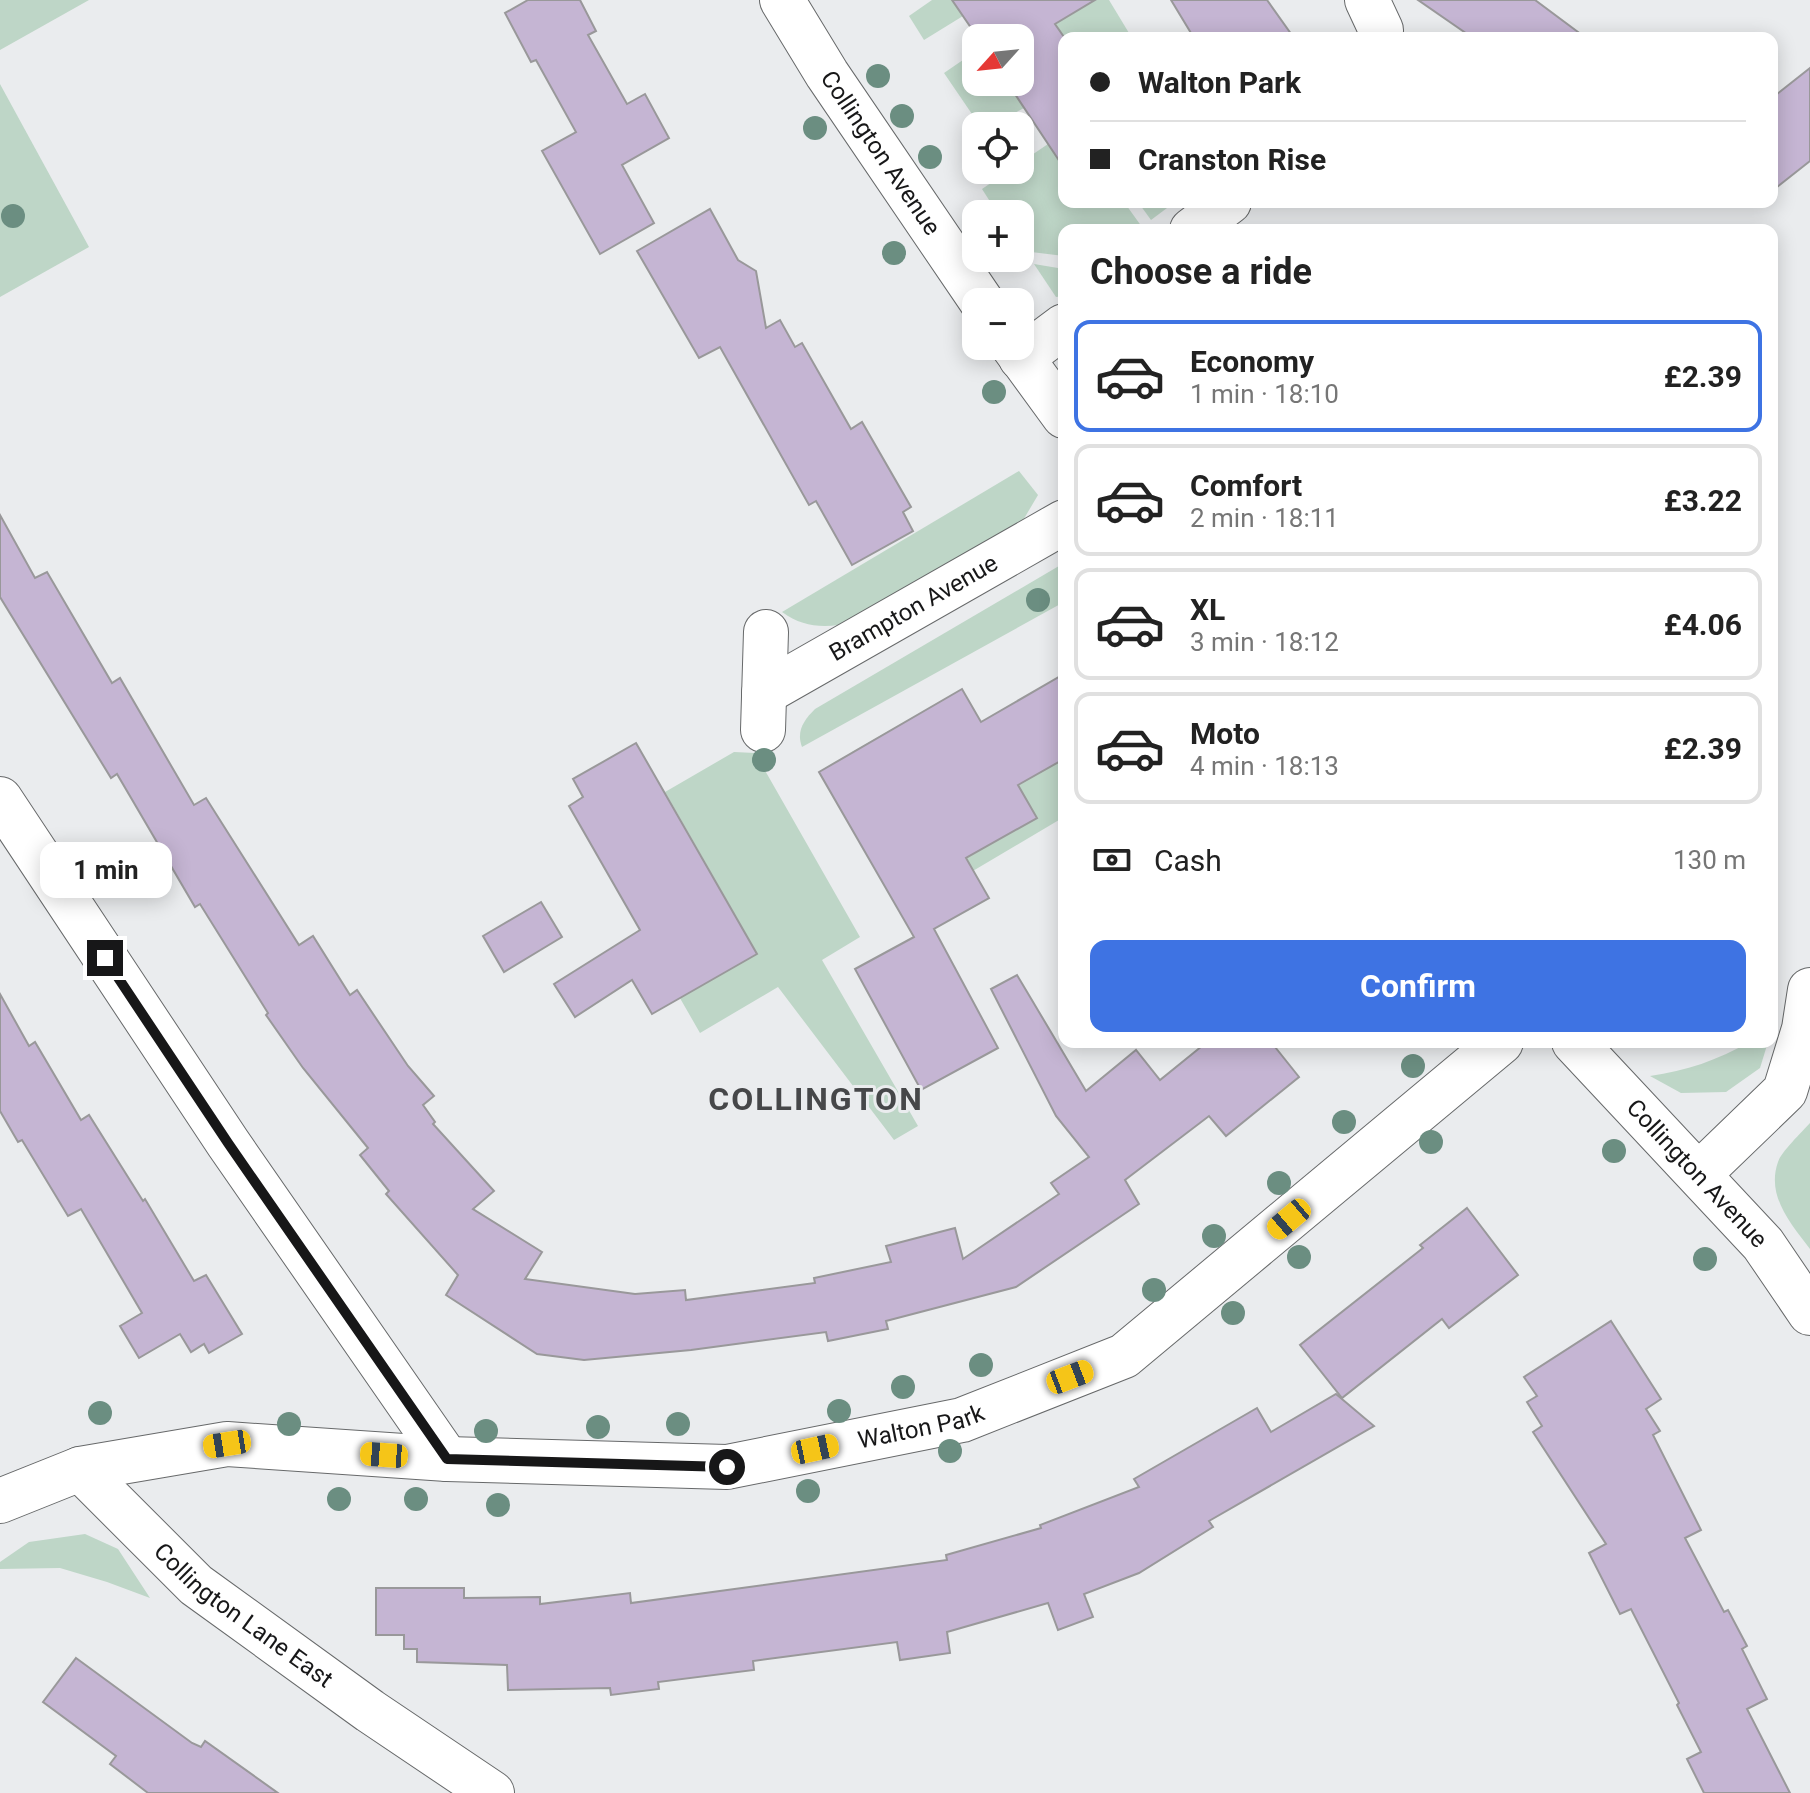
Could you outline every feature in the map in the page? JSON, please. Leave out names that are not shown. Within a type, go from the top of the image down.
[{"type":"street","name":"Collington Avenue","points":[[782,0],[827,74],[972,288]]},
{"type":"street","points":[[1367,0],[1381,32]]},
{"type":"street","points":[[1200,224],[1221,208]]},
{"type":"street","points":[[1034,343],[1058,329]]},
{"type":"street","points":[[1023,360],[1058,408]]},
{"type":"street","name":"Brampton Avenue","points":[[766,632],[763,712],[1058,526]]},
{"type":"street","points":[[0,799],[228,1143],[447,1459]]},
{"type":"street","points":[[1699,1174],[1785,1091],[1804,1029],[1810,990]]},
{"type":"street","name":"Walton Park","points":[[80,1469],[227,1444],[447,1459],[727,1467],[962,1420],[1124,1356],[1494,1048]]},
{"type":"street","name":"Collington Avenue","points":[[1580,1048],[1763,1244],[1810,1313]]},
{"type":"street","points":[[0,1501],[80,1469]]},
{"type":"street","name":"Collington Lane East","points":[[80,1469],[196,1585],[370,1711],[492,1793]]},
{"type":"green space","points":[[0,0],[89,0],[0,50]]},
{"type":"green space","points":[[932,0],[969,0],[958,7],[963,16],[924,40],[909,16]]},
{"type":"green space","points":[[1048,0],[1109,0],[1128,32],[1061,32]]},
{"type":"green space","points":[[962,61],[962,96],[1016,96],[1024,108],[1017,112],[971,112],[944,73]]},
{"type":"green space","points":[[0,84],[89,247],[0,297]]},
{"type":"green space","points":[[1048,144],[1058,159],[1058,208],[1128,208],[1140,224],[1058,224],[1058,255],[1034,252],[1034,200],[989,200],[982,189],[989,184],[1034,184],[1034,154]]},
{"type":"green space","points":[[1142,208],[1167,208],[1151,220]]},
{"type":"green space","points":[[1034,264],[1058,268],[1056,297]]},
{"type":"green space","points":[[1019,471],[1038,495],[1022,522],[855,622],[817,626],[799,622],[782,612]]},
{"type":"green space","points":[[1058,567],[1058,605],[802,747],[802,726],[815,709]]},
{"type":"green space","points":[[901,724],[975,853],[1006,764],[1023,754],[1036,775],[1058,762],[1058,821],[934,894],[852,752]]},
{"type":"green space","points":[[734,752],[755,753],[860,937],[822,960],[918,1126],[894,1140],[778,987],[700,1033],[669,979],[695,989],[757,953],[665,792]]},
{"type":"green space","points":[[1738,1048],[1766,1048],[1760,1068],[1726,1092],[1681,1093],[1650,1076],[1701,1064]]},
{"type":"green space","points":[[1810,1123],[1810,1249],[1782,1209],[1775,1174],[1783,1153]]},
{"type":"green space","points":[[85,1534],[118,1549],[150,1598],[60,1568],[0,1569],[0,1562],[29,1542]]},
{"type":"building","points":[[528,0],[580,0],[596,31],[588,35],[627,104],[645,94],[669,138],[622,165],[654,223],[600,254],[542,151],[576,132],[536,60],[531,62],[505,13]]},
{"type":"building","points":[[952,0],[1095,0],[1055,24],[1061,32],[1058,32],[1058,159],[1034,123],[1034,112],[1027,112],[1016,96],[1034,96],[1034,24],[968,24]]},
{"type":"building","points":[[1171,0],[1267,0],[1290,32],[1190,32]]},
{"type":"building","points":[[1418,0],[1535,0],[1578,32],[1464,32]]},
{"type":"building","points":[[1810,68],[1810,161],[1778,186],[1778,93]]},
{"type":"building","points":[[710,209],[738,260],[756,271],[766,328],[780,320],[795,347],[802,343],[851,429],[862,422],[911,507],[903,512],[913,531],[852,565],[816,501],[809,505],[720,347],[699,358],[637,251]]},
{"type":"building","points":[[0,515],[35,578],[47,572],[112,683],[120,678],[194,805],[206,798],[299,945],[313,936],[350,995],[357,990],[408,1066],[434,1096],[423,1105],[435,1122],[433,1124],[494,1191],[473,1209],[542,1252],[525,1279],[635,1294],[685,1290],[686,1300],[815,1283],[814,1278],[891,1262],[886,1246],[955,1228],[963,1259],[1059,1194],[1051,1183],[1089,1157],[1056,1116],[991,989],[1017,975],[1086,1091],[1136,1050],[1160,1080],[1200,1048],[1276,1048],[1299,1077],[1226,1136],[1209,1116],[1125,1180],[1139,1204],[1016,1287],[886,1321],[888,1329],[828,1341],[826,1332],[584,1360],[537,1354],[446,1295],[458,1275],[386,1194],[389,1191],[360,1155],[368,1148],[303,1068],[266,1015],[268,1013],[200,904],[195,907],[117,774],[111,778],[0,597]]},
{"type":"building","points":[[1058,677],[1058,762],[1018,785],[1037,818],[966,858],[989,898],[934,929],[998,1048],[921,1090],[855,969],[914,937],[819,772],[962,689],[981,722]]},
{"type":"building","points":[[636,743],[757,954],[652,1014],[632,980],[575,1017],[554,984],[640,930],[569,806],[583,797],[573,779]]},
{"type":"building","points":[[541,902],[562,937],[504,972],[483,936]]},
{"type":"building","points":[[0,994],[29,1046],[35,1042],[81,1120],[89,1115],[143,1201],[145,1199],[194,1281],[206,1275],[242,1334],[209,1353],[204,1344],[191,1352],[180,1334],[139,1358],[120,1326],[142,1313],[81,1209],[68,1216],[22,1140],[18,1142],[0,1111]]},
{"type":"building","points":[[1467,1208],[1518,1275],[1449,1328],[1442,1319],[1342,1398],[1300,1345],[1423,1248],[1420,1245]]},
{"type":"building","points":[[1611,1321],[1661,1399],[1646,1409],[1660,1431],[1653,1435],[1701,1530],[1685,1538],[1724,1612],[1728,1610],[1747,1646],[1742,1649],[1767,1699],[1747,1709],[1790,1793],[1704,1793],[1687,1759],[1701,1752],[1677,1705],[1679,1703],[1631,1609],[1620,1614],[1589,1553],[1606,1544],[1533,1432],[1542,1426],[1527,1402],[1537,1396],[1524,1377]]},
{"type":"building","points":[[1336,1394],[1374,1426],[1209,1521],[1213,1527],[1139,1573],[1084,1594],[1093,1617],[1058,1630],[1048,1603],[947,1632],[950,1653],[900,1660],[897,1642],[753,1661],[754,1670],[658,1682],[659,1689],[611,1695],[610,1688],[508,1690],[507,1665],[417,1662],[417,1649],[404,1649],[404,1635],[376,1635],[376,1588],[464,1588],[464,1598],[540,1597],[540,1604],[630,1593],[631,1603],[947,1560],[946,1555],[1041,1528],[1040,1525],[1139,1487],[1134,1479],[1257,1408],[1271,1432]]},
{"type":"building","points":[[76,1658],[192,1743],[201,1747],[205,1741],[278,1793],[148,1793],[110,1764],[116,1756],[43,1702]]},
{"type":"district","name":"COLLINGTON","points":[[816,1099]]},
{"type":"route","points":[[105,958],[228,1143],[447,1459],[727,1467]]}]
